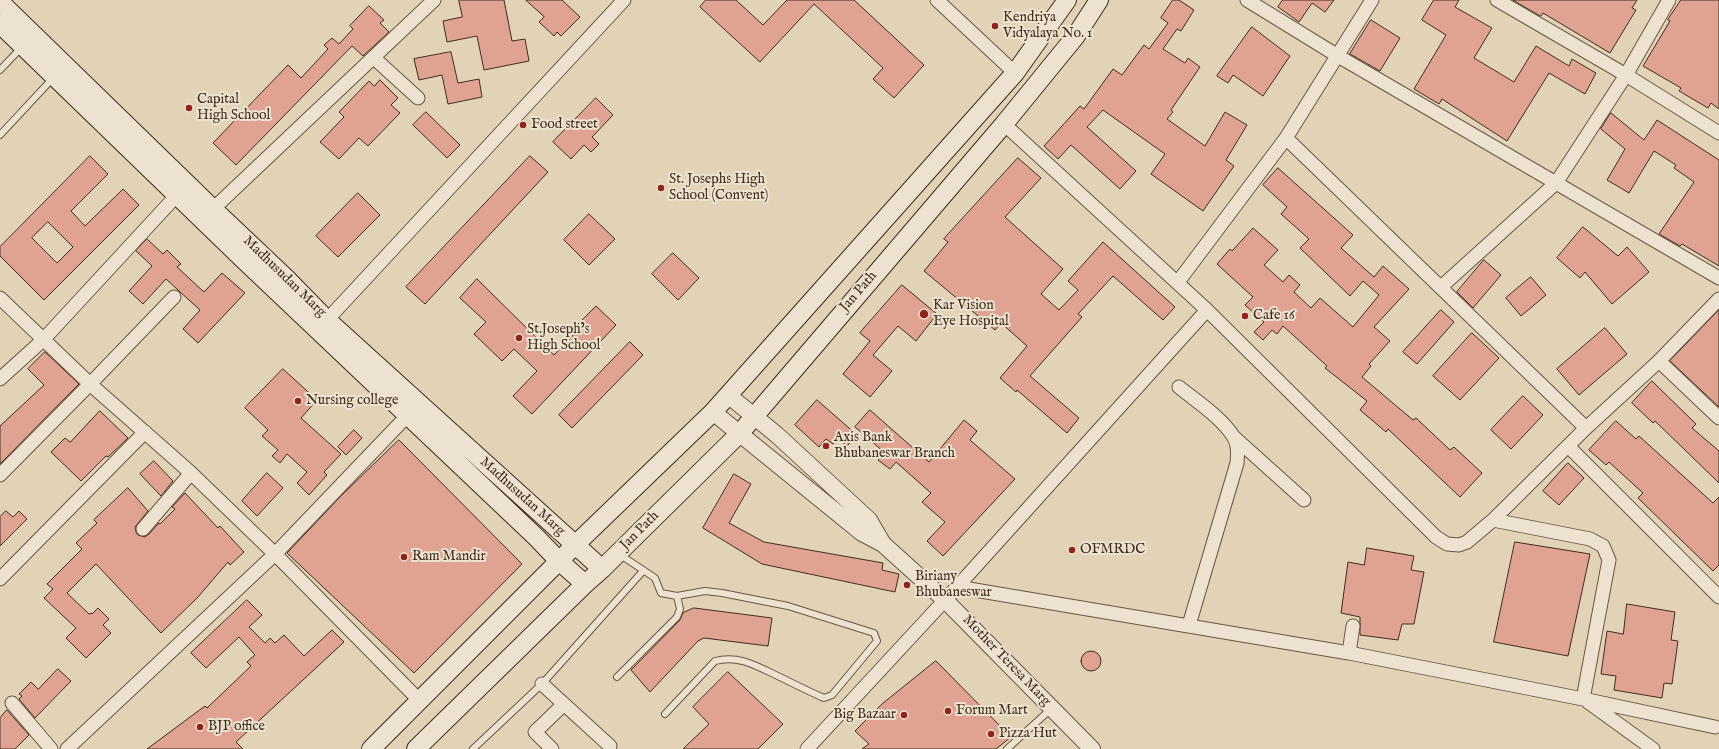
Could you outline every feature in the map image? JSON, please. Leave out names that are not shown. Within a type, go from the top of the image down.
[{"type":"main road","name":"Jan Path","points":[[559,561],[713,412],[1015,73],[1067,0]]},
{"type":"main road","name":"Jan Path","points":[[585,584],[740,433],[1004,124],[1075,37],[1099,0]]},
{"type":"main road","name":"Madhusudan Marg","points":[[0,2],[28,40],[60,71],[213,209],[327,320],[538,513],[602,569]]},
{"type":"main road","name":"Madhusudan Marg","points":[[0,24],[28,40]]},
{"type":"main road","name":"Madhusudan Marg","points":[[60,71],[177,195],[407,416],[537,538],[559,561],[585,584]]},
{"type":"main road","points":[[371,749],[559,561]]},
{"type":"main road","points":[[416,749],[585,584]]},
{"type":"street","points":[[213,209],[434,0]]},
{"type":"street","points":[[327,320],[624,0]]},
{"type":"street","points":[[937,0],[1015,73]]},
{"type":"street","points":[[1247,0],[1338,56],[1719,278]]},
{"type":"street","points":[[1178,282],[1286,138],[1372,0]]},
{"type":"street","points":[[1497,0],[1626,75],[1719,133]]},
{"type":"street","points":[[1442,287],[1556,182],[1626,75],[1669,0]]},
{"type":"street","points":[[374,58],[418,98]]},
{"type":"street","points":[[1004,124],[1178,282],[1436,537],[1448,544],[1463,544],[1467,542],[1493,520],[1586,428],[1659,361],[1719,299]]},
{"type":"street","points":[[1286,138],[1442,287],[1586,428]]},
{"type":"street","points":[[0,379],[43,340],[177,195]]},
{"type":"street","points":[[0,476],[174,297]]},
{"type":"street","points":[[0,298],[90,384],[191,473],[275,554],[420,701]]},
{"type":"street","points":[[807,749],[957,587],[1207,310]]},
{"type":"street","points":[[1659,361],[1719,418]]},
{"type":"street","points":[[1179,387],[1224,425],[1234,437],[1304,500]]},
{"type":"street","name":"Mother Teresa Marg","points":[[728,395],[777,435],[869,520],[883,544]]},
{"type":"street","name":"Mother Teresa Marg","points":[[713,412],[862,533],[883,544],[945,600],[1092,749]]},
{"type":"street","points":[[67,749],[275,554],[407,416]]},
{"type":"street","points":[[0,579],[145,432]]},
{"type":"street","points":[[1189,625],[1237,463],[1238,454],[1234,437]]},
{"type":"street","points":[[1568,446],[1719,597]]},
{"type":"street","points":[[143,529],[191,473]]},
{"type":"street","points":[[1493,520],[1590,539],[1604,546],[1609,560],[1583,699]]},
{"type":"street","points":[[957,587],[1349,653],[1716,727]]},
{"type":"street","points":[[1349,653],[1353,626]]},
{"type":"street","points":[[542,684],[563,705],[610,746]]},
{"type":"street","points":[[1583,699],[1653,749]]},
{"type":"street","points":[[12,703],[51,749]]},
{"type":"street","points":[[552,749],[535,732],[563,705]]},
{"type":"lane","points":[[0,70],[28,40]]},
{"type":"lane","points":[[0,135],[60,71]]},
{"type":"lane","points":[[618,553],[655,578],[662,593],[677,596],[705,591],[788,606],[874,633],[877,641],[832,695],[824,698],[757,665],[734,659],[724,659],[715,662],[665,714]]},
{"type":"lane","points":[[473,749],[542,684],[643,571]]},
{"type":"lane","points":[[617,676],[677,617],[680,609],[677,596]]},
{"type":"lane","points":[[1007,749],[1052,708]]},
{"type":"building","points":[[459,0],[504,0],[512,41],[525,39],[529,61],[484,70],[477,36],[447,42],[443,21],[462,17]]},
{"type":"building","points":[[526,0],[562,0],[580,17],[561,36],[557,32],[554,36],[539,22],[544,17]]},
{"type":"building","points":[[706,0],[736,0],[763,25],[787,0],[854,0],[924,65],[894,98],[873,79],[883,68],[814,4],[760,62],[700,7]]},
{"type":"building","points":[[1173,0],[1179,0],[1194,10],[1181,31],[1177,29],[1163,49],[1185,63],[1188,58],[1200,67],[1171,110],[1173,112],[1167,119],[1205,146],[1225,112],[1247,125],[1226,160],[1234,166],[1203,211],[1151,174],[1165,154],[1103,110],[1087,127],[1136,171],[1120,189],[1071,145],[1058,159],[1044,146],[1080,106],[1084,109],[1113,69],[1122,75],[1144,45],[1149,49],[1168,23],[1161,18]]},
{"type":"building","points":[[1283,0],[1334,0],[1325,12],[1312,3],[1299,22],[1278,7]]},
{"type":"building","points":[[1434,0],[1459,0],[1455,7],[1492,28],[1474,58],[1514,82],[1536,46],[1569,66],[1572,59],[1596,73],[1585,94],[1549,73],[1507,141],[1442,99],[1439,104],[1414,89],[1446,35],[1422,20]]},
{"type":"building","points":[[1513,0],[1637,0],[1632,8],[1636,10],[1610,53],[1543,13],[1541,16]]},
{"type":"building","points":[[1681,0],[1719,0],[1719,109],[1711,103],[1708,108],[1679,91],[1681,88],[1643,66],[1670,21],[1668,20]]},
{"type":"building","points":[[369,6],[384,20],[380,23],[389,32],[363,56],[352,46],[236,165],[213,143],[288,65],[301,78],[328,49],[324,45],[332,38],[339,44],[353,29],[350,26]]},
{"type":"building","points":[[1371,20],[1400,38],[1380,71],[1350,54]]},
{"type":"building","points":[[1252,27],[1290,56],[1263,96],[1233,75],[1228,83],[1217,76]]},
{"type":"building","points":[[451,52],[458,83],[479,79],[482,97],[448,104],[442,75],[419,80],[414,59]]},
{"type":"building","points":[[380,80],[398,98],[391,105],[400,113],[368,146],[359,138],[339,159],[320,142],[344,117],[339,112],[369,81],[374,86]]},
{"type":"building","points":[[596,98],[613,115],[592,137],[599,144],[591,152],[584,145],[571,159],[553,142]]},
{"type":"building","points":[[426,112],[460,145],[447,158],[413,125]]},
{"type":"building","points":[[1611,113],[1644,140],[1657,120],[1719,160],[1719,266],[1682,244],[1680,246],[1659,234],[1694,182],[1674,168],[1676,165],[1654,151],[1629,193],[1607,180],[1625,149],[1601,129]]},
{"type":"building","points":[[90,156],[108,174],[71,211],[85,226],[123,189],[139,205],[44,300],[0,256],[0,247]],"holes":[[[48,222],[73,247],[57,263],[32,238]]]},
{"type":"building","points":[[530,156],[548,172],[425,304],[406,287]]},
{"type":"building","points":[[1018,158],[1041,178],[1005,217],[1063,269],[1041,294],[1059,310],[1078,290],[1068,281],[1103,242],[1175,307],[1163,320],[1113,276],[1078,314],[1082,317],[1030,376],[1079,418],[1067,433],[1017,390],[1016,392],[1000,378],[1027,346],[1001,323],[995,330],[924,271],[948,242],[944,239]]},
{"type":"building","points":[[1278,168],[1353,235],[1341,248],[1374,277],[1383,266],[1409,289],[1374,327],[1390,341],[1369,364],[1371,366],[1362,377],[1413,420],[1416,418],[1450,450],[1454,447],[1482,473],[1460,497],[1388,429],[1386,432],[1360,410],[1367,401],[1325,368],[1327,366],[1283,326],[1277,334],[1272,330],[1263,340],[1254,332],[1264,322],[1245,305],[1253,297],[1217,264],[1230,249],[1232,251],[1253,228],[1278,250],[1264,265],[1283,282],[1289,275],[1300,285],[1294,292],[1311,308],[1320,298],[1353,327],[1379,295],[1363,281],[1350,296],[1300,248],[1309,239],[1281,214],[1287,207],[1263,185]]},
{"type":"building","points":[[358,193],[380,215],[338,257],[316,236]]},
{"type":"building","points":[[589,214],[615,239],[589,265],[564,240]]},
{"type":"building","points":[[1583,227],[1618,256],[1627,247],[1649,272],[1612,304],[1585,272],[1580,278],[1557,258]]},
{"type":"building","points":[[147,239],[163,254],[167,250],[181,264],[177,267],[204,292],[222,273],[245,293],[198,343],[183,329],[200,310],[166,279],[143,304],[129,291],[152,266],[136,251]]},
{"type":"building","points":[[673,253],[699,278],[678,300],[652,274]]},
{"type":"building","points":[[1484,260],[1501,275],[1473,308],[1457,292]]},
{"type":"building","points":[[1531,277],[1546,295],[1521,316],[1506,298]]},
{"type":"building","name":"St.Joseph’s High School","points":[[477,279],[554,355],[581,327],[578,324],[596,306],[616,325],[532,414],[513,396],[537,371],[514,349],[502,361],[474,334],[486,322],[460,298]]},
{"type":"building","points":[[902,285],[937,314],[916,341],[898,326],[873,355],[892,371],[870,397],[843,374],[870,341],[860,333]]},
{"type":"building","points":[[1441,310],[1454,322],[1417,364],[1403,352]]},
{"type":"building","points":[[1719,310],[1719,407],[1670,361]]},
{"type":"building","points":[[1605,328],[1627,354],[1579,395],[1557,369]]},
{"type":"building","points":[[1472,333],[1499,358],[1460,400],[1433,376]]},
{"type":"building","points":[[630,342],[643,355],[572,428],[559,415]]},
{"type":"building","points":[[45,352],[79,384],[0,464],[0,426],[44,385],[28,369]]},
{"type":"building","points":[[283,369],[317,400],[301,418],[341,454],[324,472],[327,475],[309,495],[297,483],[307,472],[287,454],[280,463],[272,456],[278,450],[262,436],[268,430],[245,408]]},
{"type":"building","points":[[1652,381],[1696,424],[1692,428],[1719,451],[1719,483],[1655,421],[1653,423],[1632,403]]},
{"type":"building","points":[[1523,396],[1543,415],[1511,449],[1491,430]]},
{"type":"building","points":[[817,400],[857,435],[847,446],[838,438],[833,444],[826,439],[819,447],[795,425]]},
{"type":"building","points":[[870,410],[929,462],[964,420],[977,431],[970,440],[1015,479],[943,556],[927,541],[945,522],[922,502],[931,493],[896,462],[890,469],[878,460],[885,453],[855,427]]},
{"type":"building","points":[[100,411],[128,438],[108,457],[106,456],[81,481],[51,452],[65,438],[70,442]]},
{"type":"building","points":[[1616,421],[1636,439],[1639,436],[1713,503],[1719,497],[1719,565],[1713,571],[1638,498],[1643,493],[1609,462],[1606,465],[1589,450]]},
{"type":"building","points":[[354,430],[362,438],[346,455],[338,447]]},
{"type":"building","name":"Ram Mandir","points":[[399,440],[522,564],[414,673],[287,553],[341,496]]},
{"type":"building","points":[[154,461],[173,481],[161,496],[140,474]]},
{"type":"building","points":[[1568,463],[1584,478],[1559,505],[1543,491]]},
{"type":"building","points":[[267,473],[283,488],[257,516],[242,501]]},
{"type":"building","points":[[734,474],[751,484],[729,523],[764,542],[883,563],[882,570],[899,574],[895,592],[762,564],[703,528]]},
{"type":"building","points":[[128,488],[148,511],[135,527],[138,535],[145,537],[149,534],[175,509],[172,507],[185,493],[218,528],[220,526],[244,552],[230,565],[228,562],[198,597],[161,633],[96,564],[67,593],[89,614],[92,614],[98,608],[109,619],[103,625],[111,633],[86,658],[66,638],[76,628],[44,598],[53,589],[47,584],[82,549],[76,543],[97,523],[94,520]]},
{"type":"building","points":[[6,511],[13,517],[19,511],[27,519],[0,546],[0,517]]},
{"type":"building","points":[[1515,542],[1590,554],[1568,656],[1494,642]]},
{"type":"building","points":[[1367,548],[1414,556],[1411,570],[1424,572],[1414,624],[1402,624],[1398,640],[1360,635],[1360,617],[1341,613],[1348,562],[1364,565]]},
{"type":"building","points":[[247,600],[262,615],[249,627],[265,643],[270,638],[275,643],[284,635],[304,656],[332,630],[344,642],[236,742],[243,749],[147,749],[205,706],[207,708],[251,666],[247,662],[255,655],[239,637],[206,668],[191,653]]},
{"type":"building","points":[[1627,604],[1675,612],[1671,640],[1678,641],[1672,684],[1664,683],[1662,698],[1614,690],[1616,676],[1601,674],[1607,631],[1623,634]]},
{"type":"building","points":[[694,608],[772,618],[768,646],[704,638],[698,641],[650,692],[631,670],[680,620],[683,613]]},
{"type":"building","points":[[1087,651],[1095,651],[1101,657],[1101,665],[1095,671],[1087,671],[1081,665],[1081,657]]},
{"type":"building","name":"Forum Mart","points":[[936,661],[1011,737],[996,749],[862,749],[869,744],[855,731],[882,704]]},
{"type":"building","points":[[58,669],[71,681],[35,718],[19,699],[22,696],[19,694],[31,682],[38,689]]},
{"type":"building","points":[[728,672],[783,724],[758,749],[683,749],[709,724],[693,707]]},
{"type":"building","points":[[7,710],[29,735],[15,749],[0,749],[0,718]]},
{"type":"place","name":"Kendriya Vidyalaya No. 1","points":[[995,26]]},
{"type":"place","name":"Capital High School","points":[[189,108]]},
{"type":"place","name":"Food street","points":[[523,125]]},
{"type":"place","name":"St. Josephs High School (Convent)","points":[[661,188]]},
{"type":"place","name":"Kar Vision Eye Hospital","points":[[924,314]]},
{"type":"place","name":"Cafe 16","points":[[1245,316]]},
{"type":"place","name":"St.Joseph’s High School","points":[[519,338]]},
{"type":"place","name":"Nursing college","points":[[298,401]]},
{"type":"place","name":"Axis Bank Bhubaneswar Branch","points":[[826,446]]},
{"type":"place","name":"OFMRDC","points":[[1072,550]]},
{"type":"place","name":"Ram Mandir","points":[[404,557]]},
{"type":"place","name":"Biriany Bhubaneswar","points":[[907,585]]},
{"type":"place","name":"Forum Mart","points":[[948,711]]},
{"type":"place","name":"Big Bazaar","points":[[904,715]]},
{"type":"place","name":"BJP office","points":[[200,727]]},
{"type":"place","name":"Pizza Hut","points":[[991,734]]}]
